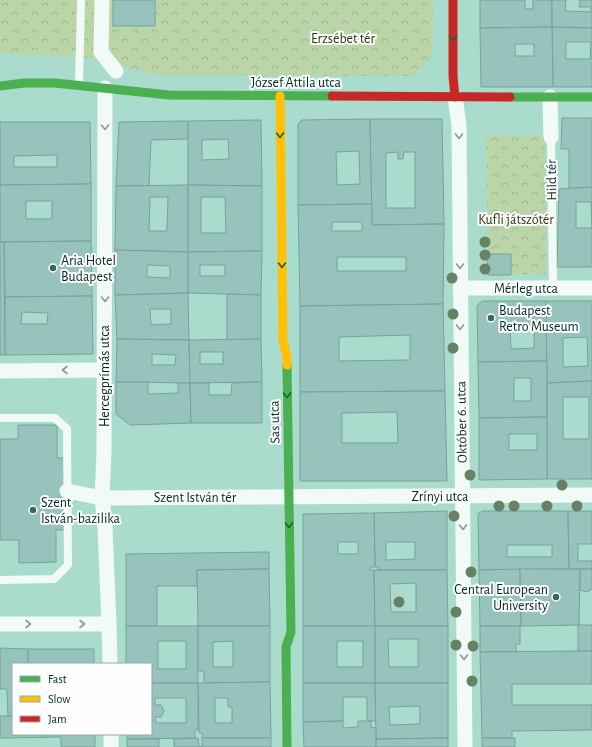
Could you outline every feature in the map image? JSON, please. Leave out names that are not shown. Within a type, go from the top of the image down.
[{"type":"street","points":[[102,0],[101,52],[116,71]]},
{"type":"street","points":[[453,0],[453,76],[455,97]]},
{"type":"street","name":"József Attila utca","points":[[0,86],[24,83],[79,85],[169,95],[592,97]]},
{"type":"street","name":"Hercegprímás utca","points":[[105,88],[104,452],[102,498],[105,528],[110,663]]},
{"type":"street","name":"Sas utca","points":[[280,96],[283,341],[287,357],[291,632],[286,647],[287,747]]},
{"type":"street","name":"Október 6. utca","points":[[455,97],[458,125],[465,747]]},
{"type":"street","name":"Hild tér","points":[[550,97],[551,137]]},
{"type":"street","name":"Mérleg utca","points":[[460,288],[592,288]]},
{"type":"street","points":[[0,371],[104,370]]},
{"type":"street","name":"Szent István tér","points":[[67,491],[102,498],[289,497]]},
{"type":"street","name":"Zrínyi utca","points":[[289,497],[592,495]]},
{"type":"street","points":[[0,624],[109,624]]},
{"type":"street","points":[[110,735],[111,747]]},
{"type":"lane","points":[[79,85],[81,2]]},
{"type":"lane","name":"Hild tér","points":[[551,137],[553,288]]},
{"type":"lane","points":[[278,354],[283,341]]},
{"type":"lane","points":[[0,418],[56,418],[67,429],[68,565],[54,579],[0,580]]},
{"type":"lane","points":[[281,637],[286,647]]},
{"type":"green space","name":"Erzsébet tér","points":[[0,0],[433,0],[432,56],[413,76],[156,75],[89,58],[0,53]]},
{"type":"green space","name":"Kufli játszótér","points":[[486,135],[545,136],[546,274],[488,275]]},
{"type":"building","points":[[113,0],[155,0],[155,26],[113,26]]},
{"type":"building","points":[[480,0],[525,0],[525,9],[533,9],[533,0],[552,0],[552,27],[480,28]]},
{"type":"building","points":[[552,0],[566,0],[565,11],[591,12],[591,7],[579,7],[580,0],[592,0],[592,28],[552,27]]},
{"type":"building","points":[[552,27],[592,28],[592,87],[553,87]],"holes":[[[566,42],[591,42],[590,59],[566,59]]]},
{"type":"building","points":[[552,27],[553,87],[481,87],[480,28]],"holes":[[[515,44],[534,44],[534,56],[515,56]]]},
{"type":"building","points":[[562,118],[592,118],[592,187],[569,189],[569,149],[561,149]]},
{"type":"building","points":[[370,119],[372,204],[298,205],[298,124],[302,120]],"holes":[[[359,151],[360,184],[337,185],[336,152]]]},
{"type":"building","points":[[370,119],[442,119],[444,224],[372,225]],"holes":[[[398,152],[398,159],[403,159],[404,152],[415,152],[415,208],[386,208],[386,153]]]},
{"type":"building","points":[[261,120],[262,186],[188,185],[188,121]],"holes":[[[228,139],[229,159],[202,160],[202,140]]]},
{"type":"building","points":[[188,121],[188,139],[151,140],[149,186],[116,186],[119,122]]},
{"type":"building","points":[[0,122],[90,122],[91,184],[0,185]],"holes":[[[57,155],[57,167],[14,167],[14,156]]]},
{"type":"building","points":[[91,184],[91,241],[0,242],[0,185]],"holes":[[[26,201],[52,201],[52,219],[26,219]]]},
{"type":"building","points":[[188,185],[188,252],[115,250],[116,186]],"holes":[[[150,197],[168,197],[167,231],[149,231]]]},
{"type":"building","points":[[188,185],[262,186],[262,251],[188,252]],"holes":[[[201,197],[225,197],[226,233],[201,233]]]},
{"type":"building","points":[[592,187],[592,228],[592,267],[557,267],[559,189]],"holes":[[[576,202],[591,202],[592,228],[576,228]]]},
{"type":"building","points":[[372,204],[372,225],[444,224],[443,304],[300,306],[298,205]],"holes":[[[332,222],[362,222],[362,231],[332,231]],[[337,257],[406,257],[406,271],[337,271]]]},
{"type":"building","points":[[91,241],[92,296],[5,297],[4,242]]},
{"type":"building","points":[[0,242],[4,242],[5,355],[0,355]]},
{"type":"building","points":[[115,250],[188,252],[188,293],[115,295]],"holes":[[[147,265],[170,266],[170,278],[147,277]]]},
{"type":"building","points":[[262,251],[261,295],[188,293],[188,252]],"holes":[[[200,265],[225,265],[225,276],[200,276]]]},
{"type":"building","points":[[487,254],[511,254],[511,275],[488,275]]},
{"type":"building","points":[[188,293],[189,340],[117,339],[115,295]],"holes":[[[150,309],[171,309],[171,324],[151,325]]]},
{"type":"building","points":[[227,294],[261,295],[261,339],[227,340]]},
{"type":"building","points":[[92,296],[93,354],[5,355],[5,297]],"holes":[[[22,312],[48,313],[47,324],[21,324]]]},
{"type":"building","points":[[482,301],[546,301],[547,361],[478,362],[477,306]],"holes":[[[534,328],[534,348],[511,349],[510,329]]]},
{"type":"building","points":[[546,301],[592,301],[592,381],[547,383]],"holes":[[[587,337],[588,366],[563,367],[563,338]]]},
{"type":"building","points":[[443,304],[445,391],[300,392],[300,306]],"holes":[[[410,335],[410,360],[339,361],[339,337]]]},
{"type":"building","points":[[117,339],[189,340],[190,383],[116,382]],"holes":[[[152,354],[176,355],[175,365],[152,365]]]},
{"type":"building","points":[[261,339],[262,382],[190,383],[189,340]],"holes":[[[200,352],[223,352],[223,364],[200,364]]]},
{"type":"building","points":[[547,361],[547,417],[479,418],[478,362]],"holes":[[[514,378],[531,378],[531,401],[514,401]]]},
{"type":"building","points":[[592,381],[592,479],[547,479],[547,383]],"holes":[[[563,397],[589,397],[589,439],[563,439]]]},
{"type":"building","points":[[116,382],[148,382],[148,394],[178,393],[178,383],[190,383],[191,423],[130,425],[116,414]]},
{"type":"building","points":[[262,382],[262,423],[191,423],[190,383],[209,383],[209,395],[231,395],[232,383]]},
{"type":"building","points":[[445,391],[447,481],[300,481],[300,392]],"holes":[[[397,412],[398,443],[342,443],[342,413]]]},
{"type":"building","points":[[547,417],[547,479],[479,480],[479,418]],"holes":[[[509,434],[537,434],[537,450],[509,450]]]},
{"type":"building","name":"Szent István-bazilika","points":[[18,425],[57,425],[57,458],[65,458],[65,530],[56,530],[56,562],[19,563],[19,540],[0,540],[0,439],[18,439]]},
{"type":"building","points":[[447,511],[447,570],[378,570],[378,567],[375,567],[374,513]],"holes":[[[386,542],[415,542],[415,559],[386,560]]]},
{"type":"building","points":[[482,511],[568,511],[569,569],[479,570],[478,514]],"holes":[[[507,545],[552,545],[552,557],[507,557]]]},
{"type":"building","points":[[568,511],[592,511],[592,544],[578,544],[578,561],[592,561],[592,569],[569,569]]},
{"type":"building","points":[[374,513],[375,567],[370,567],[370,570],[374,570],[375,626],[303,626],[303,514]],"holes":[[[338,542],[358,542],[358,554],[338,554]]]},
{"type":"building","points":[[269,552],[269,569],[197,570],[197,586],[157,586],[157,626],[126,626],[126,554]]},
{"type":"building","points":[[269,569],[270,626],[198,626],[197,570]]},
{"type":"building","points":[[520,569],[521,626],[480,626],[479,570]]},
{"type":"building","points":[[520,569],[580,569],[579,625],[521,626]]},
{"type":"building","points":[[580,569],[592,569],[592,589],[587,592],[580,590]]},
{"type":"building","points":[[374,570],[447,570],[448,626],[375,626]],"holes":[[[416,583],[416,612],[391,612],[390,584]]]},
{"type":"building","points":[[578,625],[592,625],[592,651],[578,651]]},
{"type":"building","points":[[126,626],[198,626],[198,683],[152,683],[152,663],[126,663]],"holes":[[[158,641],[186,641],[186,669],[158,669]]]},
{"type":"building","points":[[198,626],[270,626],[270,682],[204,683],[204,671],[198,671]],"holes":[[[233,641],[233,667],[213,667],[213,642]]]},
{"type":"building","points":[[303,626],[375,626],[375,683],[303,683]],"holes":[[[337,641],[363,641],[363,667],[337,667]]]},
{"type":"building","points":[[375,626],[448,626],[448,683],[375,683]],"holes":[[[388,639],[418,639],[418,667],[389,667]]]},
{"type":"building","points":[[480,626],[520,626],[520,644],[516,644],[516,652],[480,652]]},
{"type":"building","points":[[0,648],[28,649],[28,663],[12,663],[12,716],[8,716],[7,689],[0,689]]},
{"type":"building","points":[[28,649],[94,649],[94,663],[28,663]]},
{"type":"building","points":[[592,651],[592,684],[512,684],[512,705],[592,705],[592,730],[512,731],[512,738],[482,738],[480,652]]},
{"type":"building","points":[[270,682],[271,738],[202,738],[202,733],[199,733],[198,683]],"holes":[[[215,698],[228,698],[228,707],[232,707],[232,723],[215,723]]]},
{"type":"building","points":[[152,683],[198,683],[198,730],[195,730],[195,738],[127,739],[127,735],[152,735]],"holes":[[[155,698],[186,698],[186,723],[156,723],[155,717],[161,717],[164,711],[161,705],[155,705]]]},
{"type":"building","points":[[303,683],[375,683],[376,721],[367,721],[367,697],[343,697],[343,721],[303,722]]},
{"type":"building","points":[[375,683],[448,683],[448,738],[376,739]],"holes":[[[420,706],[420,724],[390,725],[389,707]]]},
{"type":"building","points":[[0,716],[12,716],[12,735],[95,735],[95,747],[61,747],[61,737],[0,738]]},
{"type":"building","points":[[343,721],[343,728],[358,727],[358,721],[371,721],[371,727],[376,728],[376,747],[304,747],[303,722]]},
{"type":"building","points":[[198,738],[199,747],[174,747],[174,739]]},
{"type":"building","points":[[202,738],[271,738],[271,747],[199,747],[202,746]]},
{"type":"building","points":[[448,738],[448,747],[376,747],[376,739]]},
{"type":"building","points":[[482,738],[515,738],[515,747],[482,747]]},
{"type":"building","points":[[127,739],[159,739],[159,747],[127,747]]},
{"type":"traffic: fast","points":[[0,86],[24,83],[55,83],[169,95],[332,96]]},
{"type":"traffic: fast","points":[[510,97],[592,97]]},
{"type":"traffic: fast","points":[[287,365],[291,632],[286,647],[287,747]]},
{"type":"traffic: slow","points":[[280,96],[283,341],[287,357],[287,365]]},
{"type":"traffic: jam","points":[[453,0],[453,76],[455,97]]},
{"type":"traffic: jam","points":[[332,96],[510,97]]},
{"type":"place","name":"Aria Hotel Budapest","points":[[53,268]]},
{"type":"place","name":"Budapest Retro Museum","points":[[491,318]]},
{"type":"place","name":"Szent István-bazilika","points":[[33,510]]},
{"type":"place","name":"Central European University","points":[[556,597]]}]
